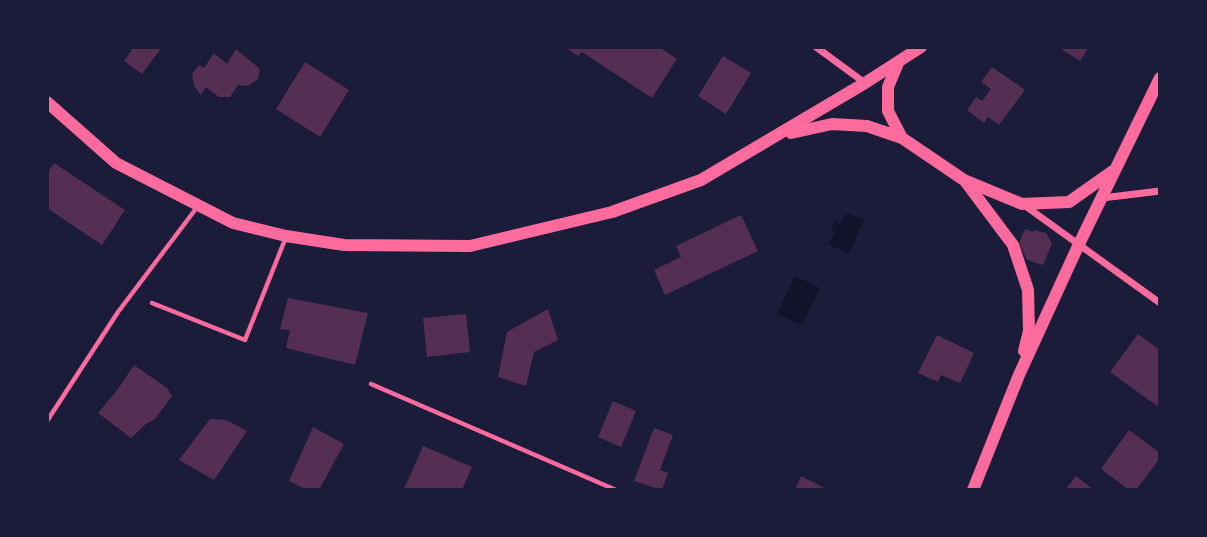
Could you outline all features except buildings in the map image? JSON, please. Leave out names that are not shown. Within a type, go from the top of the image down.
[{"type":"main road","points":[[47,102],[116,163],[233,223],[286,236],[344,245],[470,246],[612,212],[701,180],[865,83],[920,47]]},
{"type":"main road","points":[[899,61],[888,87],[888,111],[902,138]]},
{"type":"main road","points":[[974,490],[1019,375],[1160,78]]},
{"type":"main road","points":[[778,135],[832,124],[867,126],[902,138],[964,180],[1022,204],[1069,202],[1116,169]]},
{"type":"main road","points":[[964,180],[1013,245],[1028,290],[1029,331],[1019,375]]},
{"type":"street","points":[[816,47],[865,83]]},
{"type":"street","points":[[1102,198],[1160,191]]},
{"type":"street","points":[[1022,204],[1160,303]]},
{"type":"lane","points":[[47,421],[118,312],[198,205]]},
{"type":"lane","points":[[152,303],[244,340],[286,236]]},
{"type":"lane","points":[[371,384],[616,490]]},
{"type":"shaded area","points":[[847,213],[864,220],[849,254],[828,244],[835,234],[831,229],[836,220],[840,225]]},
{"type":"shaded area","points":[[795,276],[820,288],[802,325],[777,314]]}]
